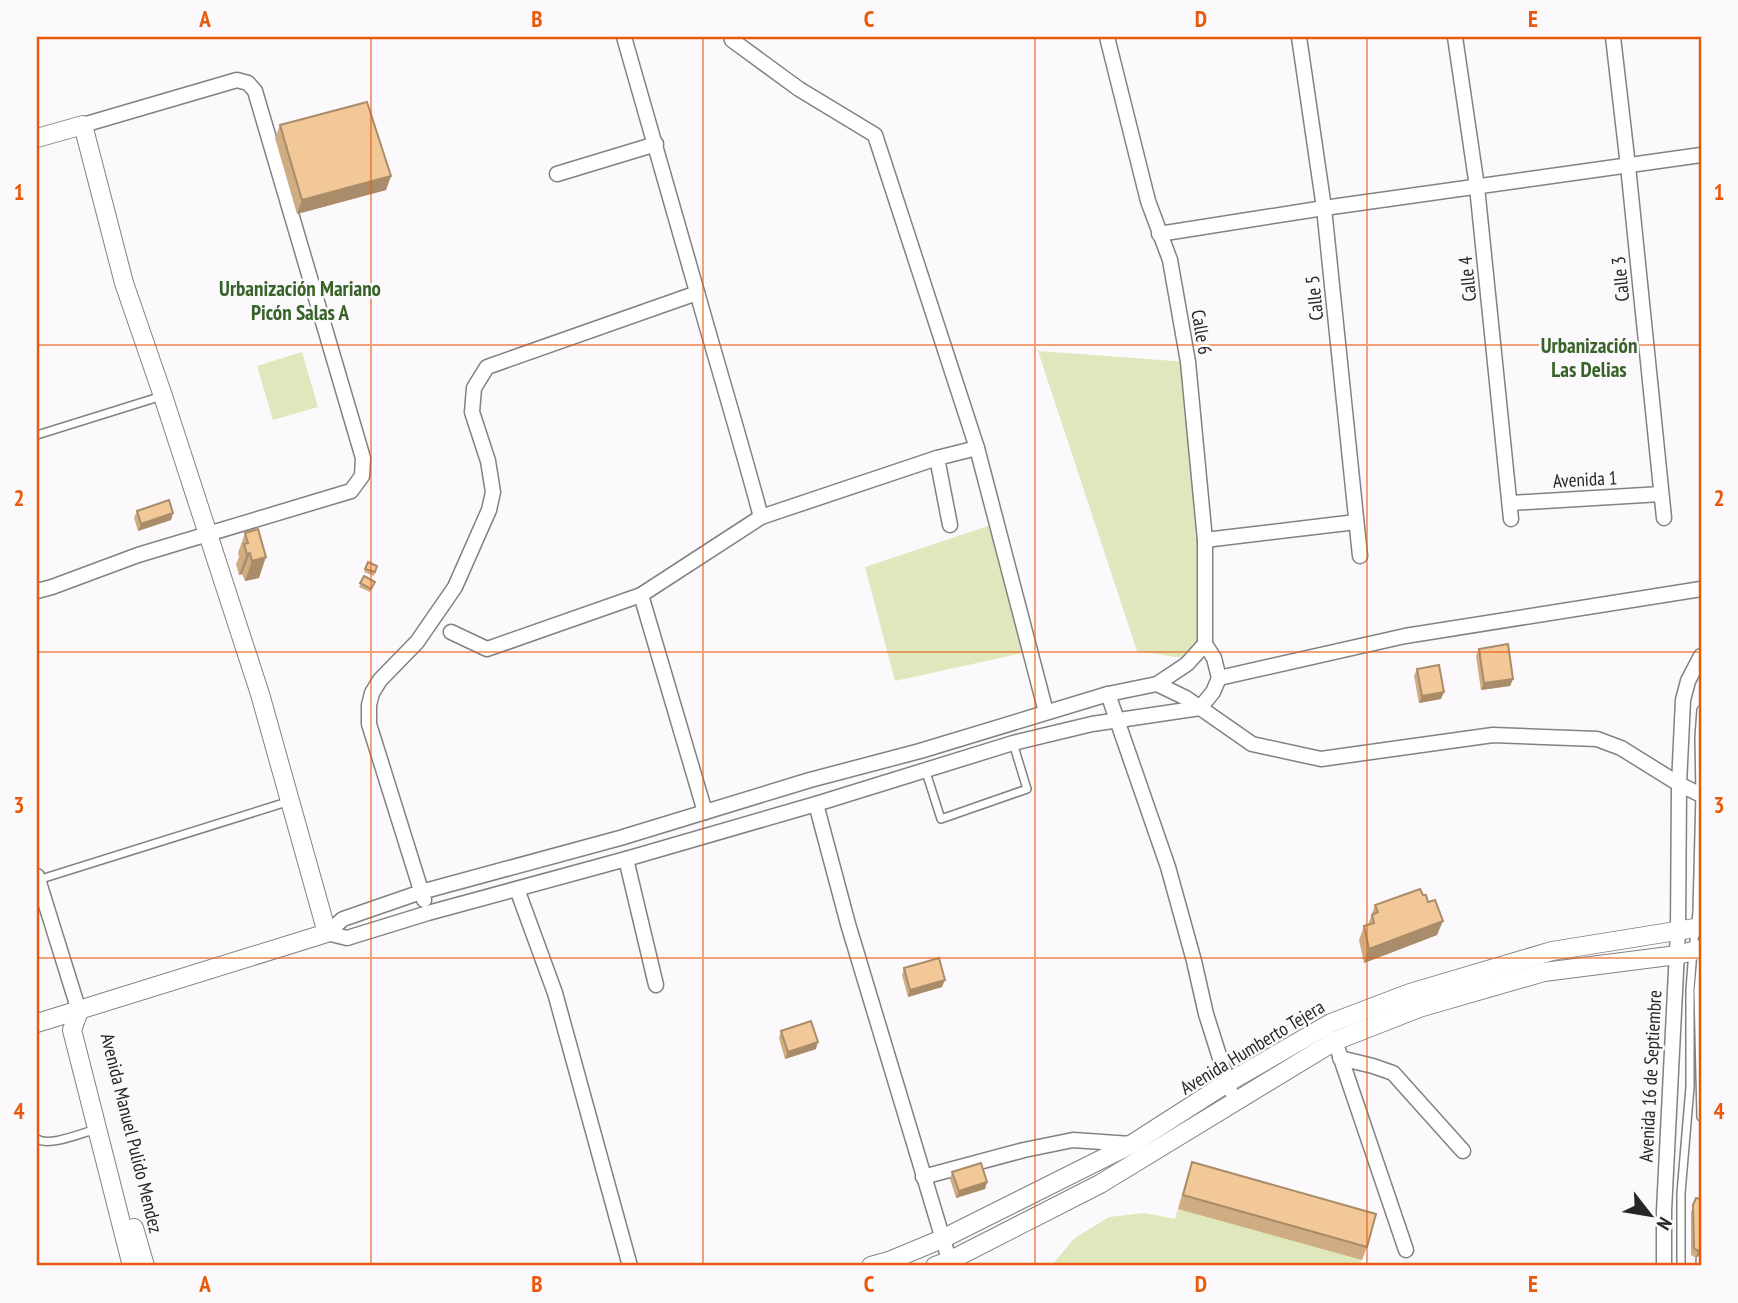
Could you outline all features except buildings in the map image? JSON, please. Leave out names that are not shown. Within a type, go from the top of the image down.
[{"type":"street","points":[[624,37],[761,517]]},
{"type":"street","points":[[731,37],[799,89],[876,135],[977,448],[1046,712]]},
{"type":"street","name":"Calle 6","points":[[1107,37],[1148,201],[1170,260],[1188,362],[1205,540],[1205,644]]},
{"type":"street","name":"Calle 5","points":[[1299,37],[1324,208],[1360,556]]},
{"type":"street","name":"Calle 4","points":[[1455,37],[1476,187],[1511,519]]},
{"type":"street","name":"Calle 3","points":[[1613,37],[1664,518]]},
{"type":"street","points":[[37,138],[237,80],[248,83],[255,92],[363,458],[362,476],[351,491],[138,555],[37,591]]},
{"type":"street","points":[[83,125],[124,283],[260,695],[327,933]]},
{"type":"street","points":[[557,174],[656,144]]},
{"type":"street","points":[[1159,234],[1701,155]]},
{"type":"street","points":[[428,913],[369,724],[369,705],[380,680],[417,642],[455,587],[489,510],[493,492],[488,461],[472,412],[474,388],[487,367],[697,293]]},
{"type":"street","points":[[451,632],[488,649],[641,596],[761,517],[937,458],[977,448]]},
{"type":"street","points":[[937,458],[950,525]]},
{"type":"street","name":"Avenida 1","points":[[1511,503],[1661,494]]},
{"type":"street","points":[[1205,540],[1356,522]]},
{"type":"street","points":[[1219,678],[1405,636],[1701,589]]},
{"type":"street","points":[[641,596],[705,812]]},
{"type":"street","points":[[37,1023],[327,933],[343,919],[421,892],[620,838],[1108,694],[1157,684],[1187,664],[1205,644],[1214,658],[1219,678],[1213,692],[1200,708],[1117,719],[1013,743],[816,804],[348,938],[327,933]]},
{"type":"street","name":"Avenida 16 de Septiembre","points":[[1664,1266],[1664,1211],[1693,953],[1679,784],[1684,691],[1701,656]]},
{"type":"street","points":[[1157,684],[1185,698],[1252,744],[1321,759],[1493,735],[1597,739],[1621,748],[1679,784],[1701,794]]},
{"type":"street","points":[[1108,694],[1168,867],[1206,1014],[1234,1101]]},
{"type":"street","points":[[816,804],[851,934],[942,1238],[945,1265]]},
{"type":"street","points":[[626,859],[656,985]]},
{"type":"street","points":[[37,878],[79,1011],[72,1030],[132,1266]]},
{"type":"street","points":[[517,889],[555,993],[630,1266]]},
{"type":"street","name":"Avenida Humberto Tejera","points":[[871,1266],[942,1238],[1132,1144],[1227,1083],[1331,1023],[1410,993],[1552,951],[1691,929]]},
{"type":"street","name":"Avenida Humberto Tejera","points":[[945,1265],[1100,1184],[1234,1101],[1419,1008],[1544,972],[1693,953]]},
{"type":"street","name":"Avenida Manuel Pulido Mendez","points":[[79,1011],[145,1266]]},
{"type":"street","points":[[1337,1050],[1393,1073],[1463,1151]]},
{"type":"street","points":[[1337,1050],[1406,1250]]},
{"type":"street","points":[[923,1177],[1073,1140],[1132,1144]]},
{"type":"lane","points":[[37,435],[163,396]]},
{"type":"lane","points":[[1691,929],[1697,912],[1701,710]]},
{"type":"lane","points":[[925,769],[941,819],[1027,789],[1013,743]]},
{"type":"lane","points":[[37,878],[291,801]]},
{"type":"lane","points":[[1693,953],[1698,991],[1701,1117]]},
{"type":"lane","points":[[1681,1266],[1681,1192],[1690,1087],[1690,990],[1693,953]]},
{"type":"lane","points":[[37,1139],[51,1142],[98,1128]]},
{"type":"lane","points":[[1700,1266],[1701,1239]]},
{"type":"green space","points":[[1038,351],[1188,362],[1209,531],[1202,661],[1137,651]]},
{"type":"green space","points":[[302,352],[318,407],[273,420],[257,366]]},
{"type":"green space","points":[[991,525],[1027,652],[895,681],[865,567]]},
{"type":"green space","points":[[1187,1176],[1371,1227],[1360,1266],[1051,1266],[1075,1238],[1109,1217],[1145,1213],[1175,1219]]},
{"type":"district","name":"Urbanización Mariano Picón Salas A","points":[[300,300]]},
{"type":"district","name":"Urbanización Las Delias","points":[[1589,357]]}]
